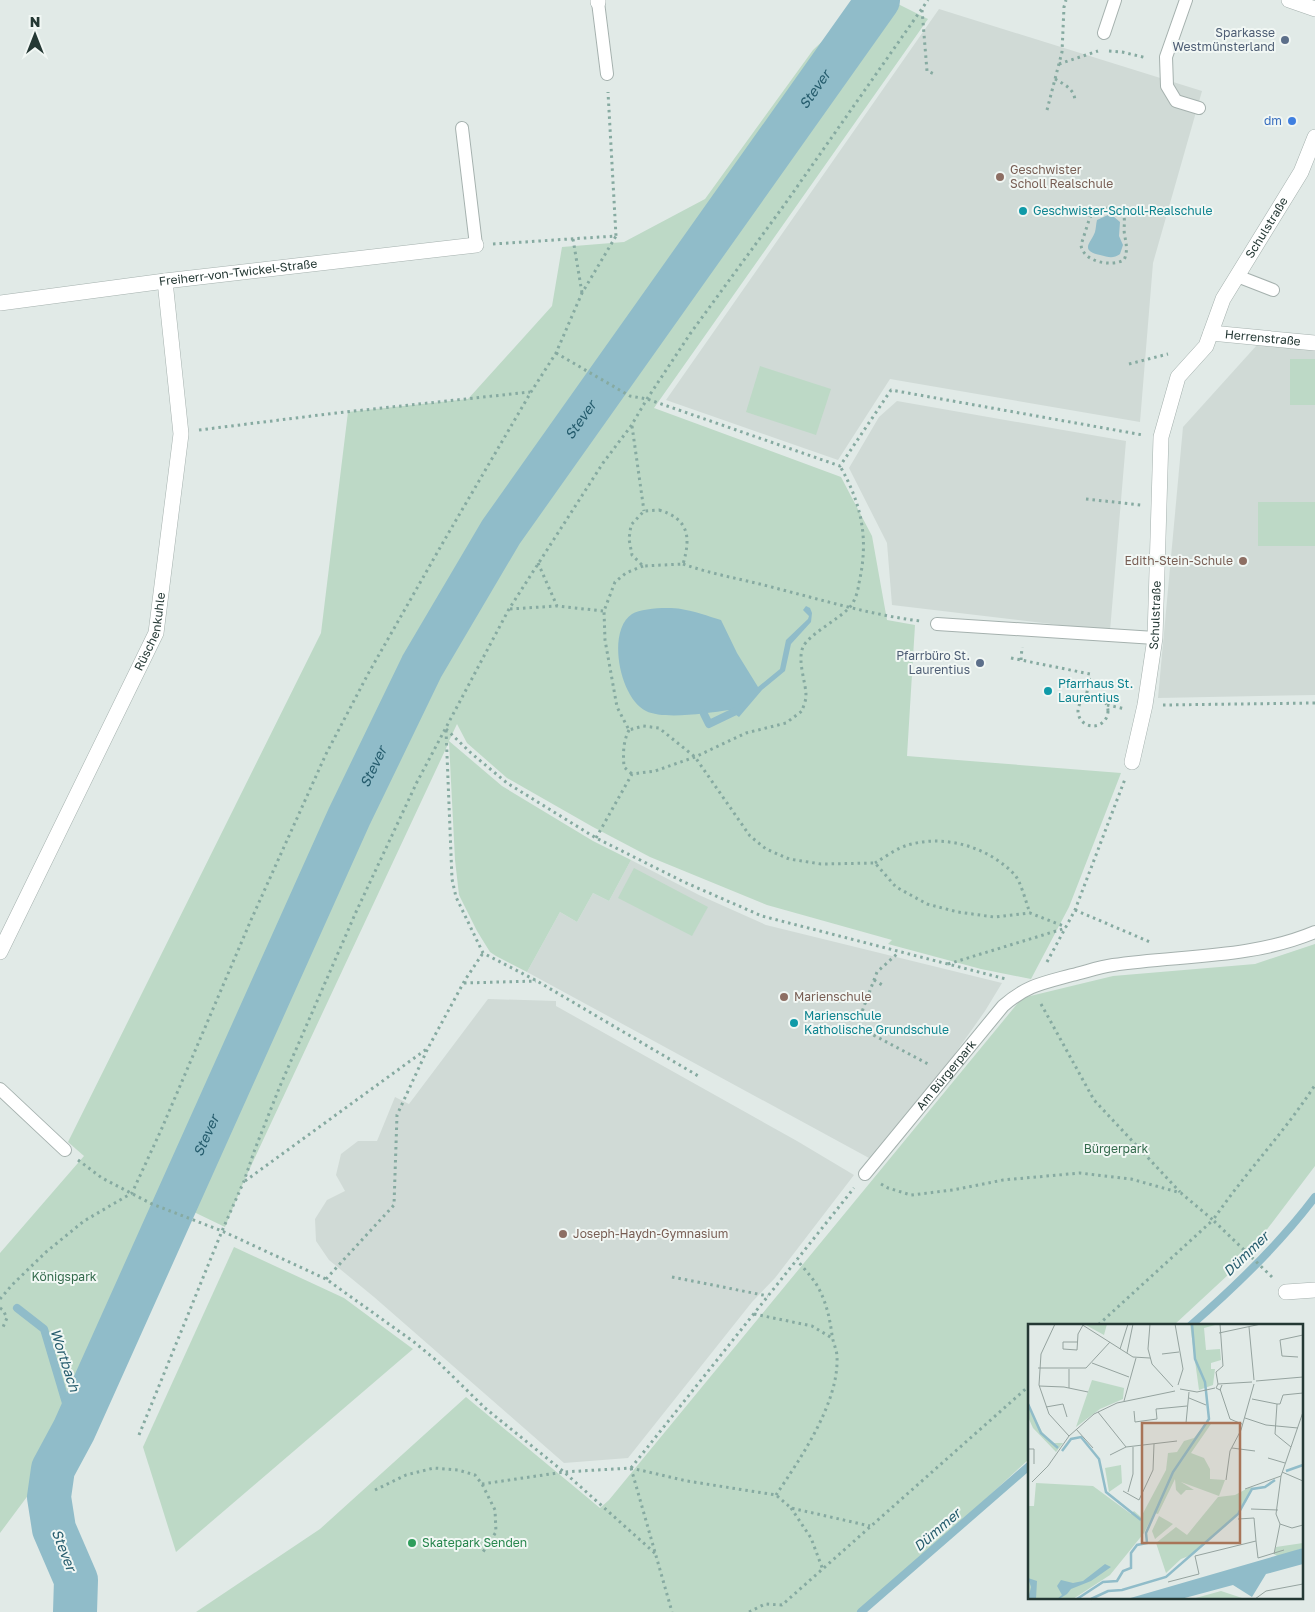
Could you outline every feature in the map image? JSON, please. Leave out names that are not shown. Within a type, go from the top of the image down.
[{"type":"street","points":[[1289,0],[1315,9]]},
{"type":"street","name":"Schulstraße","points":[[1132,762],[1145,705],[1155,638],[1161,437],[1178,377],[1208,340],[1223,300],[1301,172],[1315,137]]},
{"type":"street","name":"Freiherr-von-Twickel-Straße","points":[[0,303],[165,281],[476,246]]},
{"type":"street","name":"Rüschenkuhle","points":[[0,952],[156,634],[180,434],[165,281]]},
{"type":"street","name":"Herrenstraße","points":[[1208,340],[1315,343]]},
{"type":"street","points":[[1281,1287],[1315,1290]]},
{"type":"lane","points":[[1104,33],[1115,0]]},
{"type":"lane","points":[[1186,0],[1166,57],[1167,86],[1176,101],[1199,108]]},
{"type":"lane","points":[[598,1],[607,74]]},
{"type":"lane","points":[[462,128],[476,246]]},
{"type":"lane","points":[[1237,276],[1273,290]]},
{"type":"lane","points":[[937,624],[1155,638]]},
{"type":"lane","name":"Am Bürgerpark","points":[[865,1174],[1003,1006],[1017,993],[1034,985],[1111,965],[1254,950],[1297,940],[1315,932]]},
{"type":"lane","points":[[0,1089],[65,1150]]},
{"type":"path","points":[[139,1435],[244,1181],[280,1086],[356,912],[416,782],[509,609],[603,463],[632,426],[647,398],[690,334],[785,204],[928,0]]},
{"type":"path","points":[[1047,110],[1062,52],[1066,0]]},
{"type":"path","points":[[922,10],[927,71],[934,74]]},
{"type":"path","points":[[1059,64],[1100,50]]},
{"type":"path","points":[[1107,51],[1130,54],[1166,65]]},
{"type":"path","points":[[0,1300],[32,1265],[84,1221],[132,1193],[162,1128],[251,920],[326,754],[373,665],[531,392],[556,353],[582,293],[616,236],[607,74]]},
{"type":"path","points":[[1055,79],[1069,88],[1075,95],[1075,102]]},
{"type":"path","points":[[1100,209],[1114,209],[1124,217],[1124,232],[1127,243],[1124,260],[1113,264],[1102,262],[1086,256],[1081,250],[1082,239],[1090,217],[1095,212],[1100,209]]},
{"type":"path","points":[[476,246],[616,236]]},
{"type":"path","points":[[573,239],[582,293]]},
{"type":"path","points":[[556,353],[630,396],[647,398],[840,466],[852,489],[862,522],[863,565],[855,597],[850,607],[802,647],[801,661],[806,697],[802,711],[786,723],[746,733],[695,757],[654,771],[632,774]]},
{"type":"path","points":[[1128,364],[1168,354]]},
{"type":"path","points":[[840,466],[890,390],[1161,437]]},
{"type":"path","points":[[180,434],[217,427],[531,392]]},
{"type":"path","points":[[632,426],[644,511]]},
{"type":"path","points":[[1086,499],[1159,507]]},
{"type":"path","points":[[643,566],[632,555],[629,539],[632,525],[644,511],[659,510],[673,514],[684,525],[688,541],[683,564]]},
{"type":"path","points":[[538,563],[557,606]]},
{"type":"path","points":[[629,730],[617,707],[605,640],[604,611],[615,582],[626,573],[643,566],[683,564],[887,617],[937,624]]},
{"type":"path","points":[[509,609],[557,606],[604,611]]},
{"type":"path","points":[[1011,658],[1090,674],[1086,698],[1080,704],[1078,716],[1081,722],[1087,726],[1100,725],[1106,720],[1108,713],[1107,705],[1102,699],[1095,696],[1086,698]]},
{"type":"path","points":[[1145,705],[1315,703]]},
{"type":"path","points":[[632,774],[624,766],[624,739],[629,730],[643,726],[659,728],[695,757],[750,836],[766,849],[789,859],[821,864],[875,863],[907,845],[928,841],[946,841],[985,852],[1015,875],[1030,913]]},
{"type":"path","points":[[446,729],[507,783],[596,838],[677,879],[762,916],[946,965],[1034,985]]},
{"type":"path","points":[[446,729],[452,879],[456,898],[484,953],[537,981],[700,1077]]},
{"type":"path","points":[[1132,762],[1074,910],[1034,985],[1051,1024],[1094,1100],[1181,1193],[1245,1250],[1281,1287]]},
{"type":"path","points":[[596,838],[632,774]]},
{"type":"path","points":[[875,863],[896,887],[927,904],[958,912],[994,917],[1030,913],[1066,927]]},
{"type":"path","points":[[1074,910],[1152,942]]},
{"type":"path","points":[[946,965],[1066,927]]},
{"type":"path","points":[[860,1017],[877,972],[899,952]]},
{"type":"path","points":[[326,1279],[394,1205],[397,1115],[428,1048],[464,983],[484,953]]},
{"type":"path","points":[[874,980],[884,986]]},
{"type":"path","points":[[464,983],[537,981]]},
{"type":"path","points":[[862,1029],[947,1075]]},
{"type":"path","points":[[244,1181],[428,1048]]},
{"type":"path","points":[[1100,1324],[1213,1220],[1231,1194],[1298,1111],[1315,1085]]},
{"type":"path","points":[[65,1150],[102,1178],[152,1204],[222,1232],[326,1279],[414,1342],[437,1361],[485,1408],[564,1472],[657,1555]]},
{"type":"path","points":[[631,1468],[865,1174],[888,1188],[911,1195],[953,1190],[1002,1180],[1080,1173],[1131,1179],[1181,1193]]},
{"type":"path","points":[[776,1496],[804,1454],[826,1409],[835,1381],[838,1356],[832,1338],[829,1315],[820,1290],[798,1260]]},
{"type":"path","points":[[672,1276],[768,1296]]},
{"type":"path","points":[[0,1308],[7,1318],[0,1329]]},
{"type":"path","points":[[754,1314],[812,1326],[832,1338]]},
{"type":"path","points":[[749,1612],[765,1604],[782,1605],[1028,1387]]},
{"type":"path","points":[[375,1490],[406,1475],[434,1468],[458,1470],[475,1475],[482,1484],[495,1510],[496,1532],[483,1552]]},
{"type":"path","points":[[631,1468],[672,1612]]},
{"type":"path","points":[[482,1484],[564,1472],[631,1468],[687,1481],[776,1496],[791,1508],[811,1538],[823,1570]]},
{"type":"path","points":[[791,1508],[870,1526]]},
{"type":"shaded area","name":"Geschwister Scholl Realschule","points":[[939,9],[1202,91],[1153,263],[1140,422],[890,379],[838,460],[666,400]]},
{"type":"shaded area","name":"Edith-Stein-Schule","points":[[1257,345],[1315,350],[1315,695],[1158,698],[1183,427]]},
{"type":"shaded area","points":[[897,401],[1126,441],[1110,631],[892,605],[887,543],[849,468],[879,417]]},
{"type":"shaded area","name":"Marienschule","points":[[631,860],[699,895],[766,925],[1002,983],[954,1055],[869,1158],[527,972],[560,912],[577,922],[593,893],[609,901]]},
{"type":"shaded area","name":"Joseph-Haydn-Gymnasium","points":[[488,999],[556,1001],[556,1006],[854,1175],[775,1278],[752,1302],[628,1458],[564,1463],[329,1260],[316,1241],[315,1219],[327,1200],[345,1191],[336,1175],[341,1154],[358,1141],[377,1141],[395,1097],[409,1104]]},
{"type":"green space","name":"Königspark","points":[[866,0],[890,0],[928,19],[654,408],[841,477],[872,536],[887,620],[915,625],[907,756],[1121,773],[1069,907],[1031,979],[981,969],[888,944],[892,940],[767,905],[650,857],[507,778],[467,743],[457,724],[449,741],[502,786],[593,841],[631,860],[609,901],[593,893],[577,922],[560,912],[527,972],[490,952],[459,895],[455,860],[449,742],[244,1181],[225,1227],[171,1201],[38,1482],[0,1533],[0,1253],[84,1156],[68,1142],[321,633],[348,412],[468,399],[552,306],[562,247],[624,242],[705,199],[813,50]]},
{"type":"green space","points":[[1290,359],[1315,359],[1315,405],[1290,405]]},
{"type":"green space","points":[[760,366],[831,389],[816,435],[746,412]]},
{"type":"green space","points":[[1258,502],[1315,502],[1315,546],[1258,546]]},
{"type":"green space","points":[[634,868],[708,907],[692,936],[618,898]]},
{"type":"green space","name":"Bürgerpark","points":[[1315,944],[1315,1166],[1243,1261],[1175,1324],[1028,1324],[1028,1460],[863,1612],[196,1612],[320,1529],[466,1397],[600,1508],[609,1500],[1022,998],[1113,976],[1255,964]]},
{"type":"green space","points":[[234,1247],[344,1298],[413,1349],[176,1552],[143,1447]]},
{"type":"water","points":[[1108,215],[1113,216],[1120,222],[1119,236],[1123,245],[1120,254],[1113,257],[1094,253],[1088,248],[1095,232],[1097,220]]},
{"type":"water","points":[[806,606],[810,608],[812,613],[811,622],[791,644],[785,671],[762,690],[739,717],[729,710],[686,715],[654,714],[637,704],[623,680],[618,649],[620,635],[624,623],[636,612],[649,609],[676,608],[721,620],[737,653],[758,687],[780,669],[786,640],[808,619],[809,616],[803,610]]},
{"type":"waterway","name":"Stever","points":[[75,1612],[76,1580],[54,1529],[49,1497],[53,1469],[74,1430],[349,817],[422,666],[501,532],[878,0]]},
{"type":"waterway","points":[[704,714],[709,724],[740,708]]},
{"type":"waterway","name":"Dümmer","points":[[1192,1324],[1256,1265],[1287,1232],[1315,1197]]},
{"type":"waterway","name":"Wortbach","points":[[17,1308],[44,1329],[74,1430]]},
{"type":"waterway","name":"Dümmer","points":[[861,1612],[1028,1467]]},
{"type":"place","name":"Sparkasse Westmünsterland","points":[[1285,40]]},
{"type":"place","name":"dm","points":[[1292,121]]},
{"type":"place","name":"Geschwister Scholl Realschule","points":[[1000,177]]},
{"type":"place","name":"Geschwister-Scholl-Realschule","points":[[1023,211]]},
{"type":"place","name":"Edith-Stein-Schule","points":[[1243,561]]},
{"type":"place","name":"Pfarrbüro St. Laurentius","points":[[980,663]]},
{"type":"place","name":"Pfarrhaus St. Laurentius","points":[[1048,691]]},
{"type":"place","name":"Marienschule","points":[[784,997]]},
{"type":"place","name":"Marienschule Katholische Grundschule","points":[[794,1023]]},
{"type":"place","name":"Joseph-Haydn-Gymnasium","points":[[563,1234]]},
{"type":"place","name":"Skatepark Senden","points":[[412,1543]]}]
